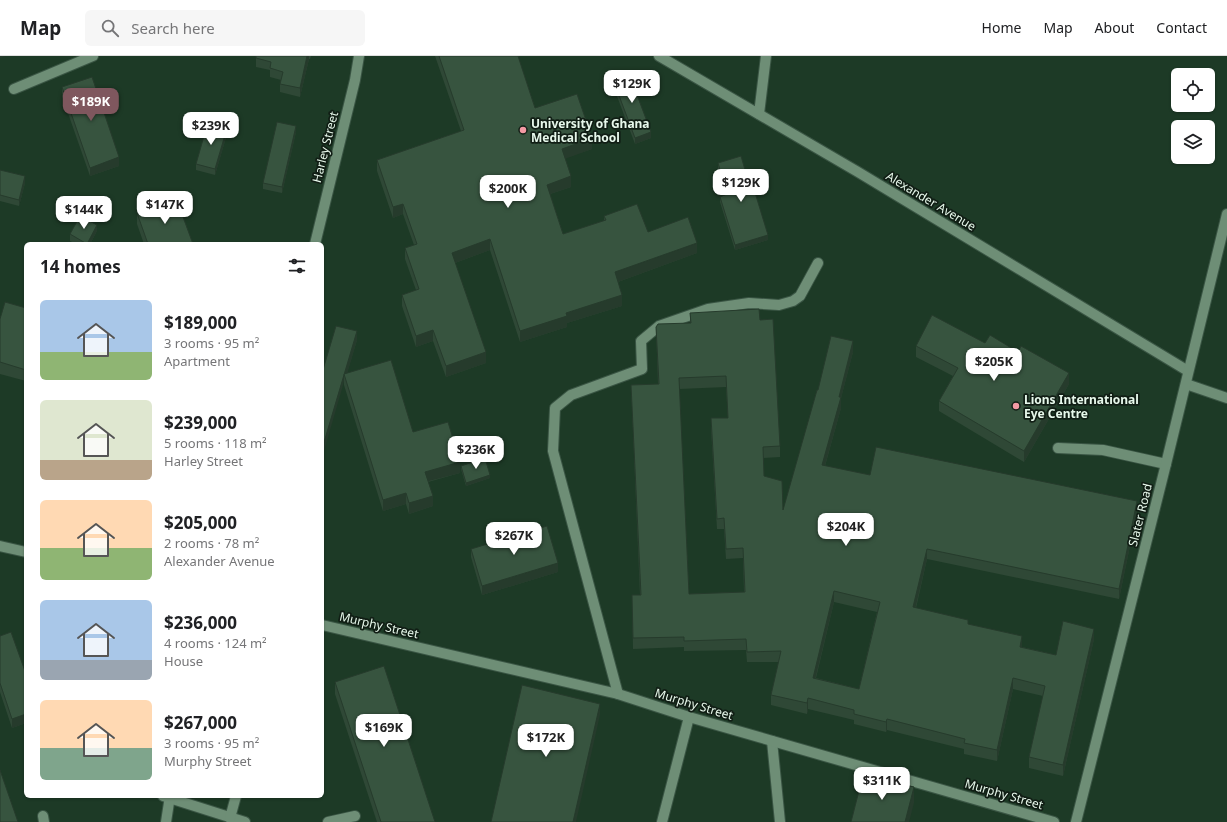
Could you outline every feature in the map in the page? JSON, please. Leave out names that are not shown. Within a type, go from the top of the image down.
[{"type":"street","points":[[14,89],[93,56]]},
{"type":"street","name":"Harley Street","points":[[315,242],[355,80],[359,56]]},
{"type":"street","name":"Alexander Avenue","points":[[659,56],[858,172],[1188,371]]},
{"type":"street","points":[[759,114],[766,56]]},
{"type":"street","name":"Slater Road","points":[[1076,822],[1227,214]]},
{"type":"street","points":[[618,694],[553,451],[555,408],[572,395],[642,369],[641,341],[660,326],[708,309],[749,303],[779,305],[794,302],[800,296],[818,263]]},
{"type":"street","points":[[1186,384],[1227,398]]},
{"type":"street","points":[[1058,448],[1103,450],[1166,464]]},
{"type":"street","points":[[0,546],[24,552]]},
{"type":"street","name":"Murphy Street","points":[[324,625],[618,694],[689,717],[1054,822]]},
{"type":"street","points":[[662,822],[689,717]]},
{"type":"street","points":[[772,741],[780,822]]},
{"type":"street","points":[[166,822],[168,798]]},
{"type":"street","points":[[171,798],[245,822]]},
{"type":"street","points":[[230,818],[235,798]]},
{"type":"street","points":[[328,822],[355,816]]},
{"type":"building","points":[[256,56],[307,56],[300,88],[280,84],[283,72],[270,68],[271,62],[256,58]]},
{"type":"building","points":[[439,56],[518,56],[535,108],[577,94],[592,138],[562,149],[571,176],[547,185],[563,234],[606,220],[604,216],[637,204],[648,232],[688,217],[697,243],[615,272],[622,295],[566,313],[567,316],[520,331],[490,239],[452,253],[486,352],[446,366],[433,330],[416,336],[402,295],[419,289],[405,248],[417,244],[403,204],[393,207],[377,160],[464,130]]},
{"type":"building","points":[[628,71],[651,132],[635,138],[612,77]]},
{"type":"building","points":[[92,77],[119,157],[90,168],[62,87]]},
{"type":"building","points":[[208,122],[227,128],[215,169],[196,164]]},
{"type":"building","points":[[277,122],[296,126],[282,187],[263,183]]},
{"type":"building","points":[[741,156],[750,187],[753,186],[768,235],[735,245],[720,197],[727,194],[718,163]]},
{"type":"building","points":[[0,170],[25,176],[19,200],[0,195]]},
{"type":"building","points":[[176,198],[192,242],[147,242],[137,213]]},
{"type":"building","points":[[80,216],[97,225],[88,242],[84,242],[70,234]]},
{"type":"building","points":[[5,302],[24,307],[24,369],[0,362],[0,319]]},
{"type":"building","points":[[759,309],[760,320],[773,319],[780,446],[763,447],[764,476],[782,481],[783,510],[818,390],[831,336],[853,341],[839,397],[841,397],[822,465],[870,475],[876,447],[1137,501],[1119,589],[927,549],[913,607],[968,620],[968,624],[1022,636],[1020,647],[1056,655],[1063,621],[1094,629],[1063,765],[1029,757],[1045,686],[1013,678],[997,750],[964,743],[965,739],[887,719],[886,722],[854,714],[854,710],[808,698],[807,703],[771,695],[781,651],[747,652],[746,639],[684,641],[684,637],[633,638],[632,595],[641,595],[631,385],[659,384],[656,327],[658,324],[691,323],[690,313]],"holes":[[[726,376],[728,418],[711,418],[717,519],[724,518],[726,549],[743,548],[745,592],[689,594],[679,378]],[[834,591],[880,602],[859,689],[813,678]]]},
{"type":"building","points":[[932,315],[985,343],[990,335],[1018,352],[1021,346],[1069,373],[1024,451],[939,401],[958,368],[916,346]]},
{"type":"building","points":[[336,326],[357,331],[324,442],[324,366]]},
{"type":"building","points":[[391,360],[413,432],[448,422],[460,462],[425,472],[433,496],[409,503],[406,493],[383,500],[344,374]]},
{"type":"building","points":[[485,458],[490,475],[466,483],[461,466]]},
{"type":"building","points":[[547,526],[558,563],[482,586],[471,549]]},
{"type":"building","points":[[11,632],[24,668],[24,715],[12,719],[0,683],[0,636]]},
{"type":"building","points":[[384,666],[435,822],[381,822],[335,682]]},
{"type":"building","points":[[522,685],[600,704],[573,822],[491,822]]},
{"type":"building","points":[[0,770],[18,822],[0,822]]},
{"type":"building","points":[[863,775],[914,787],[905,822],[851,822]]},
{"type":"place","name":"University of Ghana Medical School","points":[[523,130]]},
{"type":"place","name":"Lions International Eye Centre","points":[[1016,406]]}]
